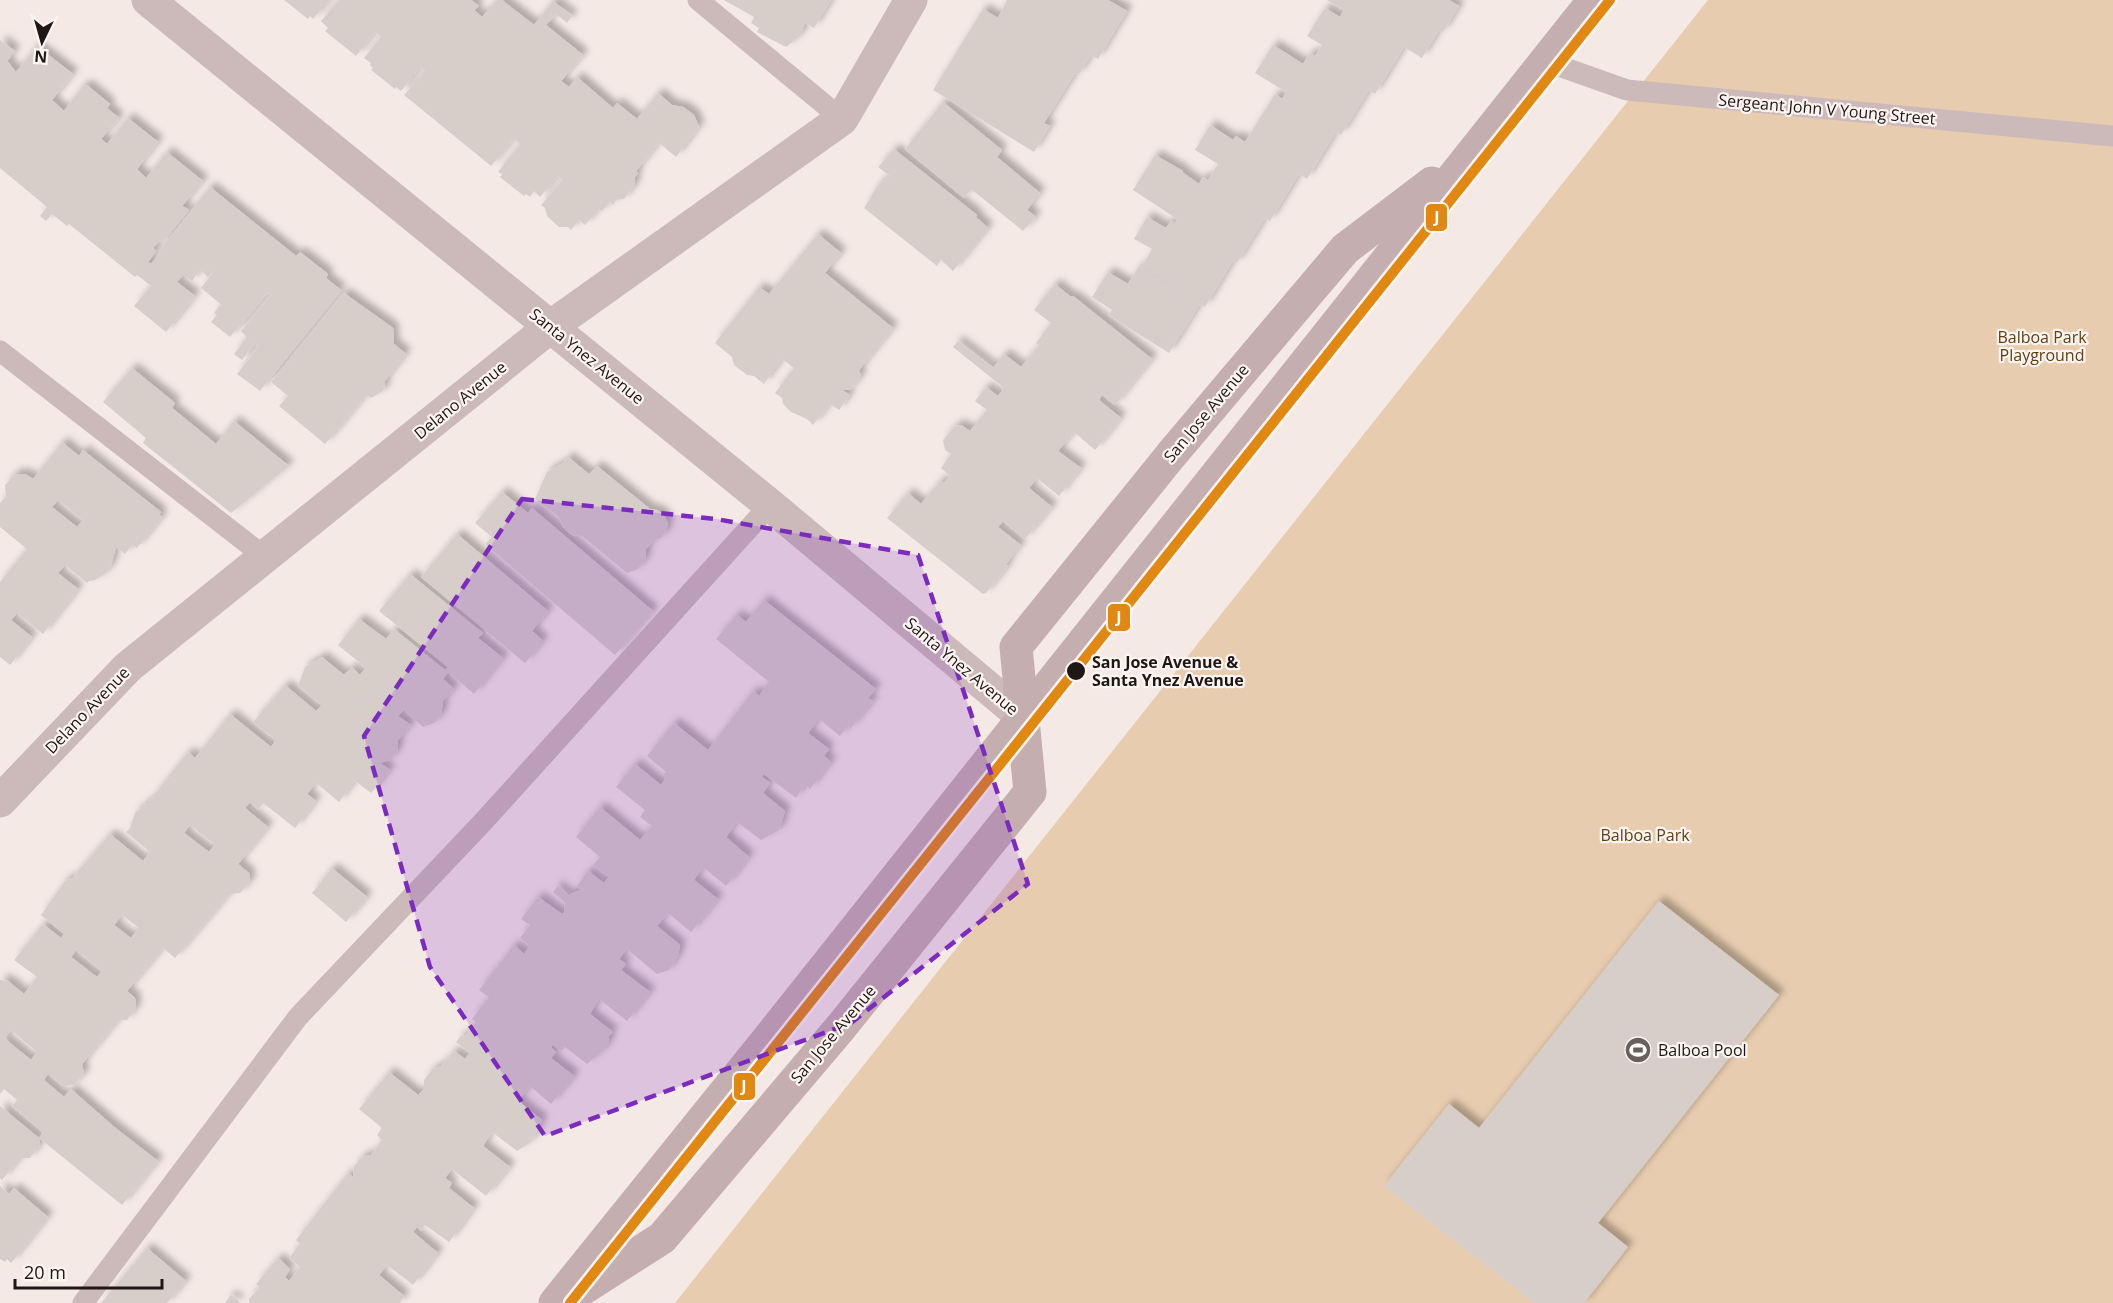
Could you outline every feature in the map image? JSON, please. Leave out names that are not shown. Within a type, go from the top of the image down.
[{"type":"main road","name":"San Jose Avenue","points":[[555,1303],[1594,0]]},
{"type":"main road","name":"San Jose Avenue","points":[[560,1303],[662,1238],[841,1026],[1030,792],[1016,647],[1171,455],[1345,249],[1470,156]]},
{"type":"street","name":"Santa Ynez Avenue","points":[[148,0],[770,505],[1023,717]]},
{"type":"street","name":"Delano Avenue","points":[[0,801],[128,667],[550,327],[842,120],[911,0]]},
{"type":"lane","points":[[698,0],[842,120]]},
{"type":"lane","name":"Sergeant John V Young Street","points":[[1545,61],[1627,90],[2113,136]]},
{"type":"lane","points":[[0,351],[265,557]]},
{"type":"lane","points":[[83,1303],[298,1017],[482,822],[770,505]]},
{"type":"highlighted area","points":[[522,499],[716,519],[918,555],[1028,884],[851,1023],[545,1136],[430,967],[364,736]]},
{"type":"green space","name":"Balboa Park","points":[[1708,0],[2113,0],[2113,1303],[675,1303]]},
{"type":"building","points":[[284,0],[329,0],[313,19],[310,16],[308,19]]},
{"type":"building","points":[[339,0],[471,0],[479,6],[474,10],[482,17],[497,0],[502,0],[534,25],[553,1],[572,16],[567,23],[556,14],[546,25],[583,55],[561,81],[569,87],[577,77],[613,108],[617,103],[637,119],[658,93],[672,105],[683,107],[694,115],[699,127],[676,157],[659,143],[636,171],[638,173],[635,177],[635,185],[624,199],[616,200],[613,205],[610,201],[602,211],[599,209],[585,225],[579,220],[571,230],[568,227],[559,227],[547,216],[545,208],[541,205],[563,180],[558,176],[540,197],[534,191],[530,197],[526,194],[524,196],[500,177],[502,174],[498,172],[520,144],[514,139],[491,166],[404,95],[425,71],[420,67],[401,91],[396,87],[395,89],[371,70],[373,68],[371,63],[364,58],[381,37],[375,32],[356,56],[325,31],[328,28],[321,21]]},
{"type":"building","points":[[724,0],[831,0],[814,28],[805,23],[800,36],[786,47],[757,32],[759,28],[751,23],[754,17]]},
{"type":"building","points":[[1007,0],[1108,0],[1127,11],[1098,59],[1091,55],[1079,74],[1075,73],[1044,123],[1050,126],[1034,152],[933,90],[983,9],[998,18]]},
{"type":"building","points":[[1327,0],[1449,0],[1459,6],[1443,32],[1439,30],[1422,58],[1404,47],[1375,94],[1369,90],[1341,135],[1336,132],[1307,179],[1299,174],[1270,221],[1265,218],[1237,263],[1233,261],[1205,307],[1142,267],[1152,249],[1134,239],[1147,217],[1166,228],[1171,221],[1175,223],[1177,219],[1133,190],[1155,155],[1183,171],[1199,184],[1203,177],[1208,180],[1218,164],[1195,150],[1210,125],[1233,140],[1236,136],[1245,142],[1275,94],[1282,99],[1286,92],[1255,73],[1273,45],[1303,64],[1310,53],[1315,56],[1322,45],[1307,36],[1325,8],[1340,17],[1344,10]]},
{"type":"building","points":[[0,40],[15,51],[7,61],[16,72],[37,46],[73,74],[52,100],[64,111],[82,87],[87,85],[110,104],[107,108],[119,118],[101,139],[107,144],[128,118],[158,142],[137,169],[146,178],[167,152],[203,181],[182,206],[189,210],[163,242],[160,240],[153,248],[156,251],[148,262],[151,264],[210,187],[296,256],[300,252],[328,274],[326,278],[341,290],[260,391],[237,374],[259,346],[255,343],[242,360],[234,354],[247,337],[241,331],[271,295],[267,293],[230,337],[211,322],[217,315],[214,313],[220,305],[223,306],[201,288],[216,269],[208,277],[200,270],[192,281],[183,275],[177,282],[195,296],[166,332],[134,306],[151,286],[137,275],[135,277],[69,224],[67,226],[52,214],[46,221],[40,216],[47,207],[0,168]]},
{"type":"building","points":[[943,102],[1002,150],[997,157],[1040,193],[1027,210],[1036,217],[1023,231],[971,189],[964,198],[905,149]]},
{"type":"building","points":[[894,149],[977,215],[976,217],[988,228],[953,271],[941,260],[937,266],[864,208],[878,185],[890,176],[878,167]]},
{"type":"building","points":[[818,234],[841,253],[825,273],[893,328],[859,370],[861,377],[850,390],[842,390],[850,395],[839,410],[830,404],[813,425],[807,419],[791,412],[783,404],[782,398],[775,393],[794,368],[782,359],[764,384],[734,365],[732,357],[715,343],[759,287],[769,294]]},
{"type":"building","points":[[1139,266],[1200,304],[1169,353],[1108,315],[1112,310],[1092,297],[1108,272],[1128,284]]},
{"type":"building","points":[[1055,284],[1152,359],[1115,405],[1102,395],[1099,400],[1121,418],[1095,450],[1074,432],[1058,451],[1081,468],[1059,496],[1037,478],[1029,488],[1052,507],[1025,539],[1003,521],[998,527],[1021,545],[1006,564],[1008,566],[983,594],[887,518],[908,493],[921,504],[940,481],[944,483],[950,476],[941,468],[951,454],[945,450],[943,440],[955,426],[961,425],[970,431],[987,410],[975,401],[986,387],[998,396],[1004,388],[953,347],[958,341],[993,368],[1004,354],[1021,367],[1039,345],[1036,343],[1051,323],[1034,310]]},
{"type":"building","points":[[344,293],[393,328],[394,344],[406,354],[384,382],[383,391],[371,398],[367,394],[325,444],[279,406],[288,396],[271,382]]},
{"type":"building","points":[[132,368],[175,403],[172,408],[216,444],[234,421],[289,466],[231,513],[143,443],[146,438],[103,402]]},
{"type":"building","points":[[62,442],[79,456],[83,450],[161,512],[159,515],[162,517],[137,548],[132,545],[125,554],[116,547],[111,566],[105,574],[95,580],[87,583],[65,565],[58,573],[78,589],[43,634],[17,613],[11,620],[32,637],[10,665],[0,657],[0,582],[27,549],[0,527],[0,503],[6,496],[5,485],[15,474],[25,474],[33,479]],"holes":[[[58,500],[83,520],[77,527],[52,507]]]},
{"type":"building","points":[[568,457],[589,474],[597,466],[650,509],[657,510],[664,515],[668,523],[666,531],[661,538],[654,540],[646,549],[645,560],[638,569],[627,573],[582,536],[572,535],[563,527],[559,517],[535,499],[547,472],[563,463]]},
{"type":"building","points":[[502,492],[528,513],[532,508],[653,611],[615,655],[485,544],[492,537],[475,523]]},
{"type":"building","points":[[457,534],[548,611],[532,631],[543,641],[525,663],[421,577]]},
{"type":"building","points":[[410,574],[483,633],[478,638],[503,658],[474,694],[448,672],[443,679],[454,689],[443,701],[441,715],[434,723],[423,727],[404,710],[398,716],[411,725],[398,740],[397,752],[390,760],[380,763],[390,770],[371,793],[355,781],[339,802],[316,783],[307,794],[316,801],[295,828],[263,803],[258,810],[250,802],[245,808],[268,827],[238,864],[249,873],[250,882],[240,893],[229,894],[175,958],[163,948],[127,991],[135,998],[136,1008],[127,1020],[118,1020],[82,1064],[84,1074],[74,1085],[63,1086],[48,1074],[44,1080],[64,1097],[71,1089],[158,1161],[122,1205],[39,1138],[43,1132],[12,1106],[17,1100],[4,1089],[0,1094],[0,980],[8,981],[24,994],[37,977],[14,960],[43,924],[61,938],[64,934],[41,915],[65,881],[75,877],[110,834],[143,861],[150,852],[126,832],[130,828],[135,813],[155,796],[188,752],[195,758],[230,714],[271,747],[276,740],[253,722],[285,685],[316,711],[322,705],[298,686],[305,667],[322,657],[344,675],[352,667],[360,675],[366,668],[338,645],[359,619],[386,639],[394,629],[445,670],[448,667],[379,611]],"holes":[[[190,825],[215,845],[209,852],[184,833]],[[122,915],[139,928],[131,938],[114,925]],[[76,950],[102,971],[97,977],[71,957]],[[11,1030],[37,1052],[31,1060],[4,1038]]]},
{"type":"building","points":[[764,600],[876,689],[868,698],[873,701],[850,729],[848,726],[840,736],[819,719],[808,733],[829,749],[824,756],[831,762],[810,789],[805,785],[796,798],[764,774],[762,777],[770,783],[763,793],[785,811],[779,830],[761,840],[737,822],[726,837],[749,857],[726,886],[703,867],[694,880],[718,899],[691,932],[668,913],[657,926],[680,945],[678,956],[669,970],[657,974],[627,949],[619,959],[626,964],[621,970],[650,992],[627,1021],[599,999],[590,1014],[613,1032],[603,1051],[587,1064],[565,1047],[561,1051],[553,1045],[551,1047],[556,1052],[551,1058],[574,1076],[551,1104],[530,1086],[518,1101],[542,1120],[528,1144],[517,1151],[492,1132],[483,1146],[510,1167],[486,1196],[452,1169],[445,1178],[452,1183],[449,1188],[474,1208],[449,1242],[425,1225],[421,1231],[417,1227],[413,1232],[438,1253],[413,1285],[387,1265],[379,1275],[404,1296],[400,1303],[249,1303],[249,1299],[260,1287],[256,1284],[278,1258],[290,1269],[285,1277],[289,1281],[300,1267],[289,1258],[300,1244],[296,1240],[348,1173],[353,1177],[354,1166],[362,1157],[371,1155],[382,1140],[377,1135],[382,1128],[359,1109],[389,1072],[418,1095],[424,1089],[424,1080],[432,1070],[441,1066],[454,1051],[465,1059],[470,1053],[456,1042],[462,1035],[465,1037],[476,1022],[472,1019],[489,997],[479,990],[514,945],[524,954],[530,946],[520,938],[530,925],[521,919],[538,897],[562,914],[565,903],[553,892],[558,886],[569,896],[581,890],[577,886],[588,871],[604,883],[609,877],[593,865],[600,857],[576,837],[600,807],[640,840],[652,826],[640,817],[645,810],[616,787],[635,764],[661,785],[666,778],[663,775],[666,772],[647,756],[674,723],[708,750],[753,691],[759,696],[769,682],[716,639],[737,615],[746,622]]},
{"type":"building","points":[[332,868],[367,897],[346,922],[312,893]]},
{"type":"building","name":"Balboa Pool","points":[[1659,901],[1779,995],[1598,1223],[1628,1247],[1584,1303],[1534,1303],[1384,1186],[1449,1104],[1479,1128]]},
{"type":"building","points":[[0,1106],[39,1138],[40,1145],[30,1158],[20,1158],[2,1180],[0,1178]]},
{"type":"building","points":[[0,1186],[9,1194],[14,1188],[48,1217],[11,1263],[7,1259],[5,1262],[0,1259]]},
{"type":"building","points":[[147,1248],[186,1281],[167,1303],[101,1303]]},
{"type":"building","points":[[231,1295],[241,1303],[225,1303]]},
{"type":"transit line","name":"J","points":[[570,1303],[1610,0]]},
{"type":"place","name":"San Jose Avenue & Santa Ynez Avenue","points":[[1076,671]]},
{"type":"place","name":"Balboa Pool","points":[[1638,1050]]},
{"type":"park label","name":"Balboa Park Playground","points":[[2042,346]]}]
